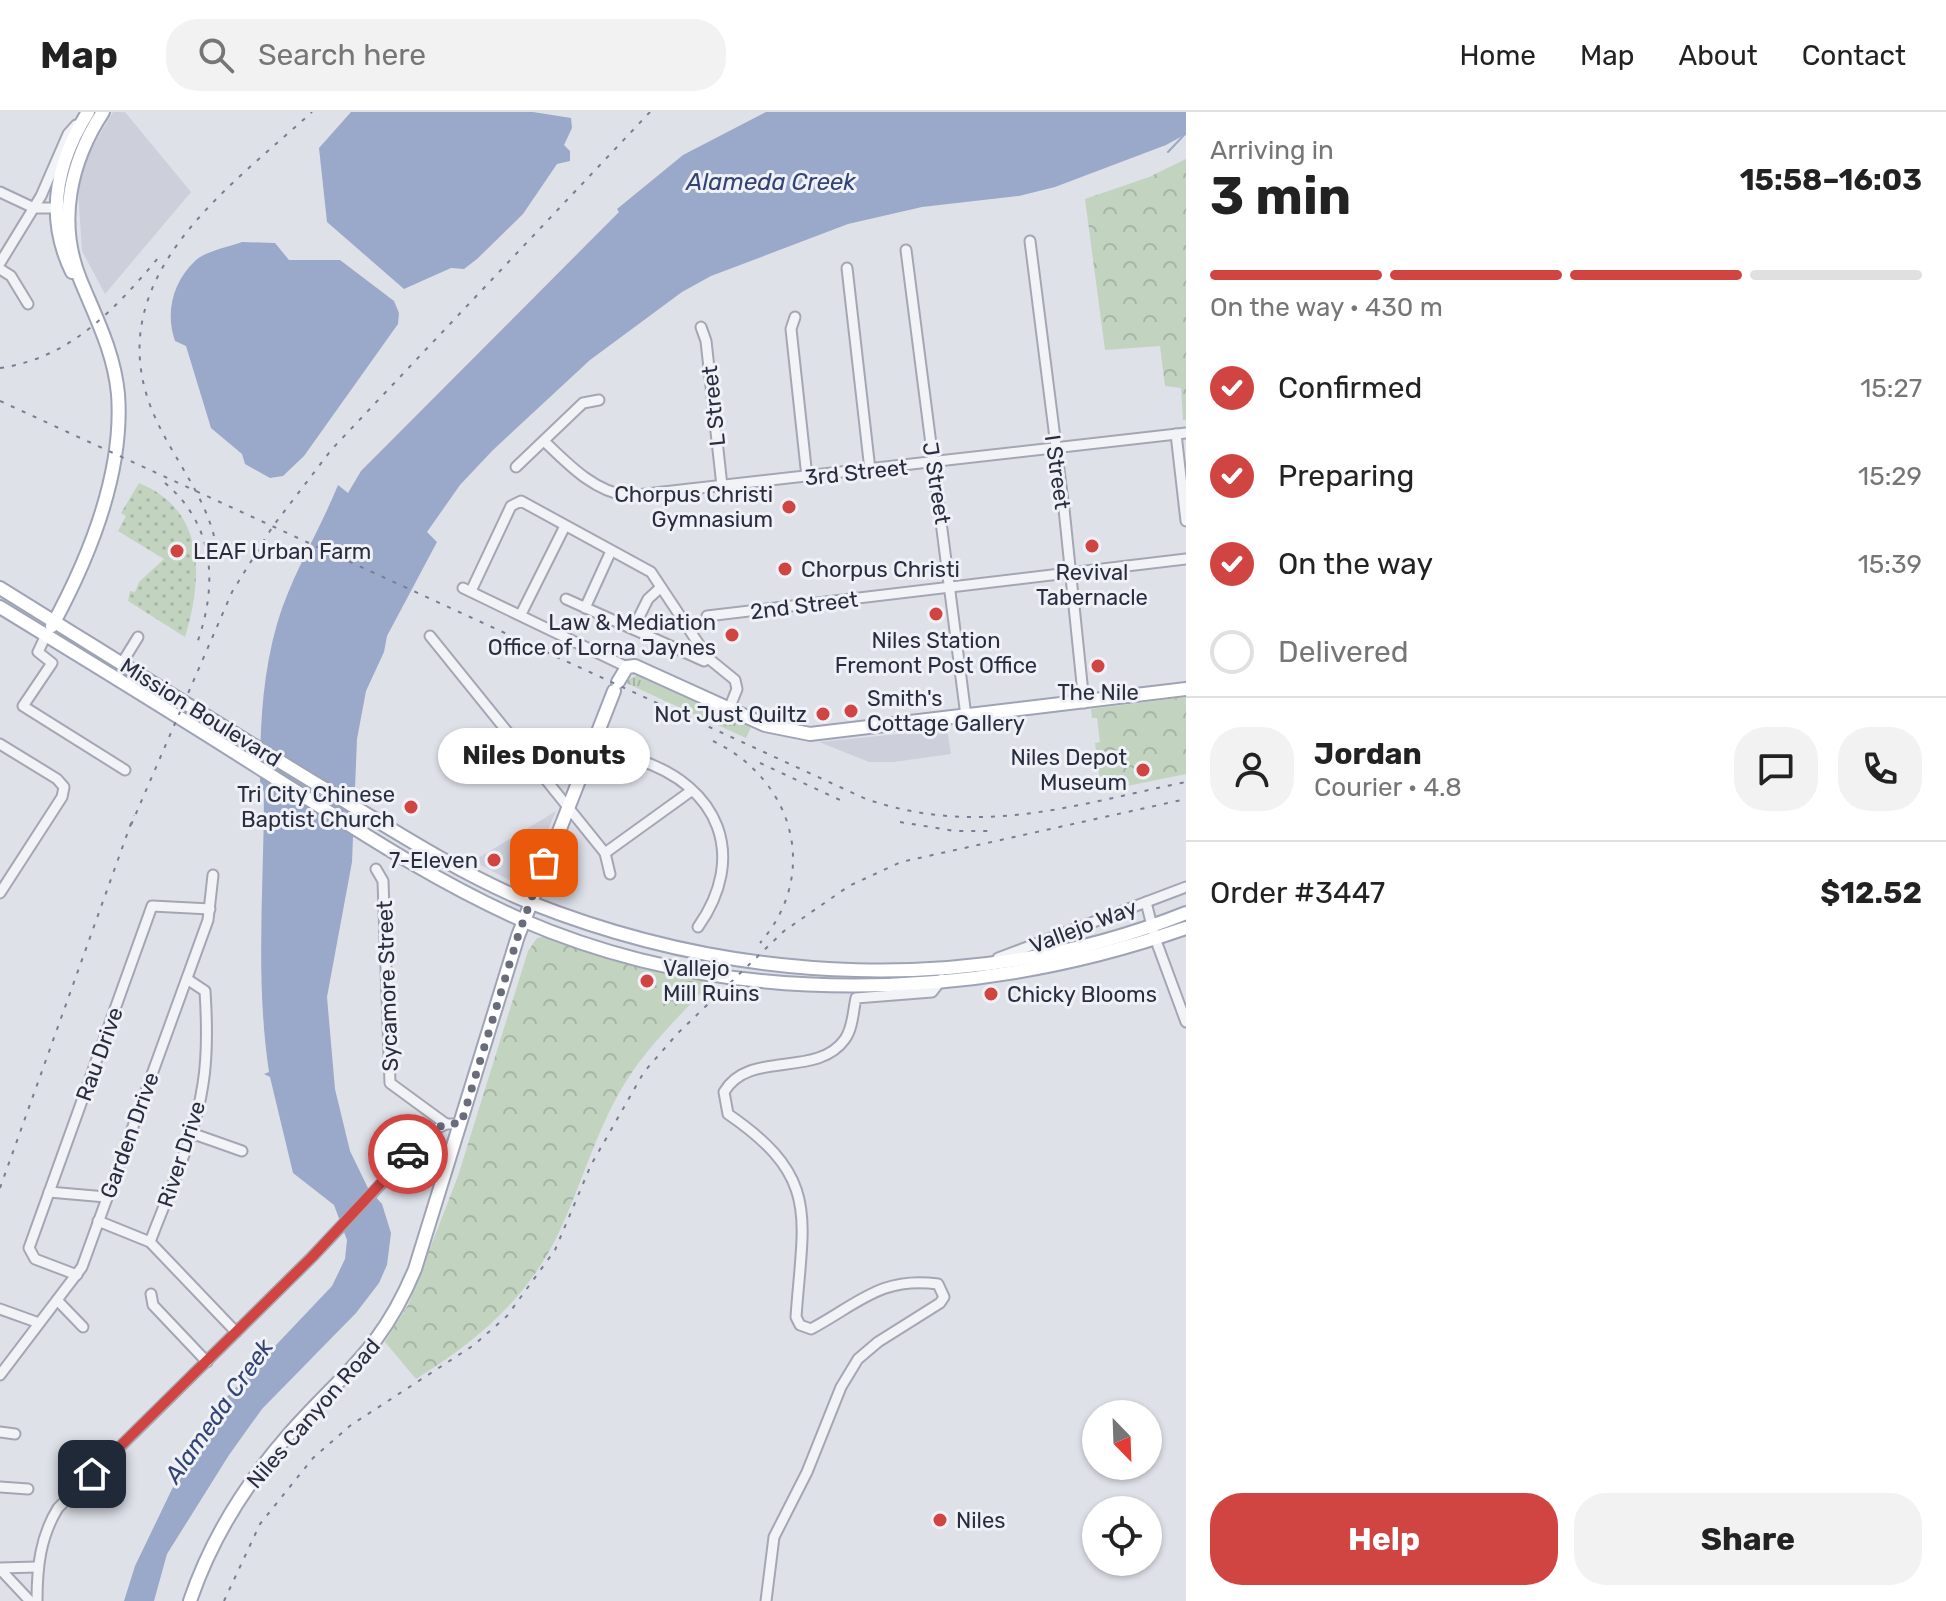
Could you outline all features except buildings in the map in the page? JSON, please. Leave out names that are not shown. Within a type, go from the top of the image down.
[{"type":"main road","points":[[56,208],[72,178],[85,140],[103,112]]},
{"type":"main road","points":[[86,115],[67,155],[56,208],[56,235],[102,339],[111,378],[113,444],[103,502]]},
{"type":"main road","points":[[72,178],[68,229],[76,267]]},
{"type":"main road","points":[[46,635],[88,549],[116,458],[117,392],[105,335],[66,243],[61,211],[56,208]]},
{"type":"main road","name":"Mission Boulevard","points":[[0,588],[368,815],[495,887],[530,902],[642,938],[768,963],[856,972],[1019,966]]},
{"type":"main road","name":"Mission Boulevard","points":[[0,607],[443,880],[524,921],[640,959],[722,974],[836,985],[938,982],[1019,966],[1082,960],[1154,931],[1186,913]]},
{"type":"main road","points":[[627,667],[635,666],[774,729],[810,734],[1186,689]]},
{"type":"main road","name":"Niles Canyon Road","points":[[190,1601],[213,1545],[260,1469],[369,1354],[387,1328],[415,1269],[530,902],[616,686],[627,667]]},
{"type":"main road","name":"Mission Boulevard","points":[[1154,931],[1186,928]]},
{"type":"street","points":[[0,263],[54,172],[68,134],[86,115]]},
{"type":"street","points":[[0,192],[34,208],[56,208]]},
{"type":"street","name":"I Street","points":[[1030,241],[1084,703]]},
{"type":"street","name":"J Street","points":[[906,250],[966,716]]},
{"type":"street","points":[[847,268],[870,470]]},
{"type":"street","points":[[0,269],[11,276],[28,304]]},
{"type":"street","points":[[795,317],[791,329],[807,477]]},
{"type":"street","name":"L Street","points":[[701,327],[706,341],[722,486]]},
{"type":"street","points":[[516,467],[583,403],[599,400]]},
{"type":"street","points":[[1181,433],[1186,521]]},
{"type":"street","name":"3rd Street","points":[[544,441],[581,476],[620,495],[934,463],[1181,433]]},
{"type":"street","points":[[627,667],[467,589],[511,506],[521,501],[651,572],[708,658],[735,680],[737,689],[729,709]]},
{"type":"street","points":[[521,614],[565,526]]},
{"type":"street","points":[[585,608],[611,551]]},
{"type":"street","name":"2nd Street","points":[[707,616],[1186,559]]},
{"type":"street","points":[[633,629],[648,599],[660,588]]},
{"type":"street","points":[[566,599],[704,661],[708,658]]},
{"type":"street","points":[[46,635],[38,652],[52,663],[23,706],[125,770]]},
{"type":"street","points":[[430,636],[605,853],[610,874]]},
{"type":"street","points":[[122,663],[138,637]]},
{"type":"street","points":[[0,744],[57,779],[64,787],[62,797],[4,878],[0,893]]},
{"type":"street","points":[[639,760],[666,769],[709,808],[724,852],[725,873],[718,896],[698,927]]},
{"type":"street","points":[[605,853],[691,791]]},
{"type":"street","name":"Sycamore Street","points":[[376,869],[383,881],[390,1083],[446,1124]]},
{"type":"street","name":"Garden Drive","points":[[1,1372],[77,1275],[187,979],[210,909],[213,875]]},
{"type":"street","name":"Vallejo Way","points":[[981,965],[1186,887]]},
{"type":"street","points":[[1146,902],[1186,1022]]},
{"type":"street","name":"Rau Drive","points":[[77,1275],[28,1258],[29,1248],[152,906],[210,909]]},
{"type":"street","points":[[766,1601],[774,1537],[807,1472],[841,1387],[858,1359],[944,1297],[938,1284],[900,1281],[879,1288],[811,1329],[800,1325],[796,1317],[801,1197],[789,1171],[768,1145],[728,1114],[724,1092],[728,1084],[745,1073],[806,1061],[835,1050],[851,1027],[856,998],[935,991],[938,982],[952,968]]},
{"type":"street","name":"River Drive","points":[[150,1242],[191,1133],[203,1084],[207,1035],[205,991],[187,979]]},
{"type":"street","points":[[37,1601],[37,1567],[49,1524],[58,1508],[316,1253],[430,1132],[446,1124],[461,1124]]},
{"type":"street","points":[[191,1133],[242,1151]]},
{"type":"street","points":[[49,1192],[106,1197]]},
{"type":"street","points":[[98,1221],[150,1242],[236,1332]]},
{"type":"street","points":[[151,1294],[153,1305],[207,1362]]},
{"type":"street","points":[[57,1300],[83,1327]]},
{"type":"street","points":[[0,1309],[39,1323]]},
{"type":"street","points":[[0,1432],[15,1434]]},
{"type":"street","points":[[0,1487],[28,1489]]},
{"type":"street","points":[[0,1569],[37,1567]]},
{"type":"street","points":[[0,1569],[30,1601]]},
{"type":"shaded area","points":[[113,112],[125,112],[191,192],[105,294],[82,251],[78,190],[85,160]]},
{"type":"shaded area","points":[[947,729],[951,754],[894,762],[869,762],[819,742]]},
{"type":"shaded area","points":[[556,811],[526,881],[513,882],[481,865],[478,858]]},
{"type":"green space","points":[[1186,159],[1186,420],[1183,420],[1181,388],[1165,386],[1160,346],[1105,350],[1085,199],[1149,177]]},
{"type":"green space","points":[[139,483],[161,495],[177,510],[188,528],[194,548],[195,592],[185,637],[128,601],[130,591],[135,592],[139,582],[164,559],[118,531],[126,516],[121,513]]},
{"type":"green space","points":[[637,675],[751,727],[746,738],[624,682]]},
{"type":"green space","points":[[1186,697],[1186,774],[1102,791],[1098,768],[1103,767],[1101,750],[1096,750],[1095,743],[1100,742],[1097,718],[1092,718],[1091,709]]},
{"type":"green space","points":[[546,936],[641,965],[712,981],[650,1048],[619,1093],[561,1228],[534,1275],[481,1332],[416,1379],[385,1342],[408,1305],[458,1176],[528,951],[537,938]]},
{"type":"water","points":[[351,112],[533,112],[571,118],[572,128],[564,145],[570,151],[570,161],[557,164],[523,214],[477,259],[464,269],[451,268],[404,289],[327,222],[319,148]]},
{"type":"water","name":"Alameda Creek","points":[[766,112],[1186,112],[1186,134],[1166,145],[1055,187],[1019,196],[922,207],[848,224],[711,276],[682,292],[590,360],[460,485],[427,532],[437,542],[387,636],[384,652],[366,691],[357,739],[352,862],[327,997],[335,1089],[350,1151],[368,1188],[382,1204],[391,1233],[387,1265],[379,1283],[356,1313],[262,1409],[229,1455],[167,1554],[154,1601],[124,1601],[135,1566],[173,1487],[199,1453],[225,1399],[332,1286],[345,1259],[347,1240],[334,1205],[293,1173],[270,1077],[264,1074],[269,1072],[261,967],[264,792],[260,781],[261,722],[272,644],[290,589],[338,485],[348,493],[361,471],[619,212],[617,209],[683,155]]},
{"type":"water","points":[[242,242],[275,243],[289,260],[340,260],[394,301],[399,313],[398,324],[304,456],[283,476],[270,478],[245,464],[242,454],[211,428],[186,346],[175,341],[172,330],[173,298],[187,269],[205,255]]},
{"type":"waterway","points":[[1168,152],[1186,133]]},
{"type":"railway","points":[[214,536],[201,502],[150,405],[140,358],[144,315],[159,275],[182,238],[245,171],[312,112]]},
{"type":"railway","points":[[131,825],[232,592],[273,526],[332,449],[650,112]]},
{"type":"railway","points":[[0,368],[49,354],[70,342],[126,295],[159,257]]},
{"type":"railway","points":[[0,401],[866,799],[948,816],[988,817],[1065,808],[1186,782]]},
{"type":"railway","points":[[165,483],[194,518],[208,558],[208,602],[196,646]]},
{"type":"railway","points":[[713,741],[740,758],[763,779],[779,803],[789,830],[793,858],[790,887],[779,916],[760,943]]},
{"type":"railway","points":[[760,763],[840,800]]},
{"type":"railway","points":[[224,1601],[260,1524],[313,1458],[351,1425],[474,1345],[507,1316],[555,1250],[591,1165],[644,1072],[677,1034],[784,931],[849,886],[901,862],[1186,799]]},
{"type":"railway","points":[[0,1188],[134,815]]},
{"type":"railway","points":[[900,822],[955,831],[995,831]]},
{"type":"way so far","points":[[408,1154],[430,1132],[446,1124],[461,1124],[518,936],[544,863]]},
{"type":"place","name":"Chorpus Christi Gymnasium","points":[[789,507]]},
{"type":"place","name":"Revival Tabernacle","points":[[1092,546]]},
{"type":"place","name":"LEAF Urban Farm","points":[[177,551]]},
{"type":"place","name":"Chorpus Christi","points":[[785,569]]},
{"type":"place","name":"Niles Station Fremont Post Office","points":[[936,614]]},
{"type":"place","name":"Law & Mediation Office of Lorna Jaynes","points":[[732,635]]},
{"type":"place","name":"The Nile","points":[[1098,666]]},
{"type":"place","name":"Smith's Cottage Gallery","points":[[851,711]]},
{"type":"place","name":"Not Just Quiltz","points":[[823,714]]},
{"type":"place","name":"Niles Depot Museum","points":[[1143,770]]},
{"type":"place","name":"Tri City Chinese Baptist Church","points":[[411,807]]},
{"type":"place","name":"7-Eleven","points":[[494,860]]},
{"type":"place","name":"Niles Donuts","points":[[544,863]]},
{"type":"place","name":"Vallejo Mill Ruins","points":[[647,981]]},
{"type":"place","name":"Chicky Blooms","points":[[991,994]]},
{"type":"place","name":"Niles","points":[[940,1520]]},
{"type":"route","points":[[92,1474],[312,1257],[408,1154]]}]
